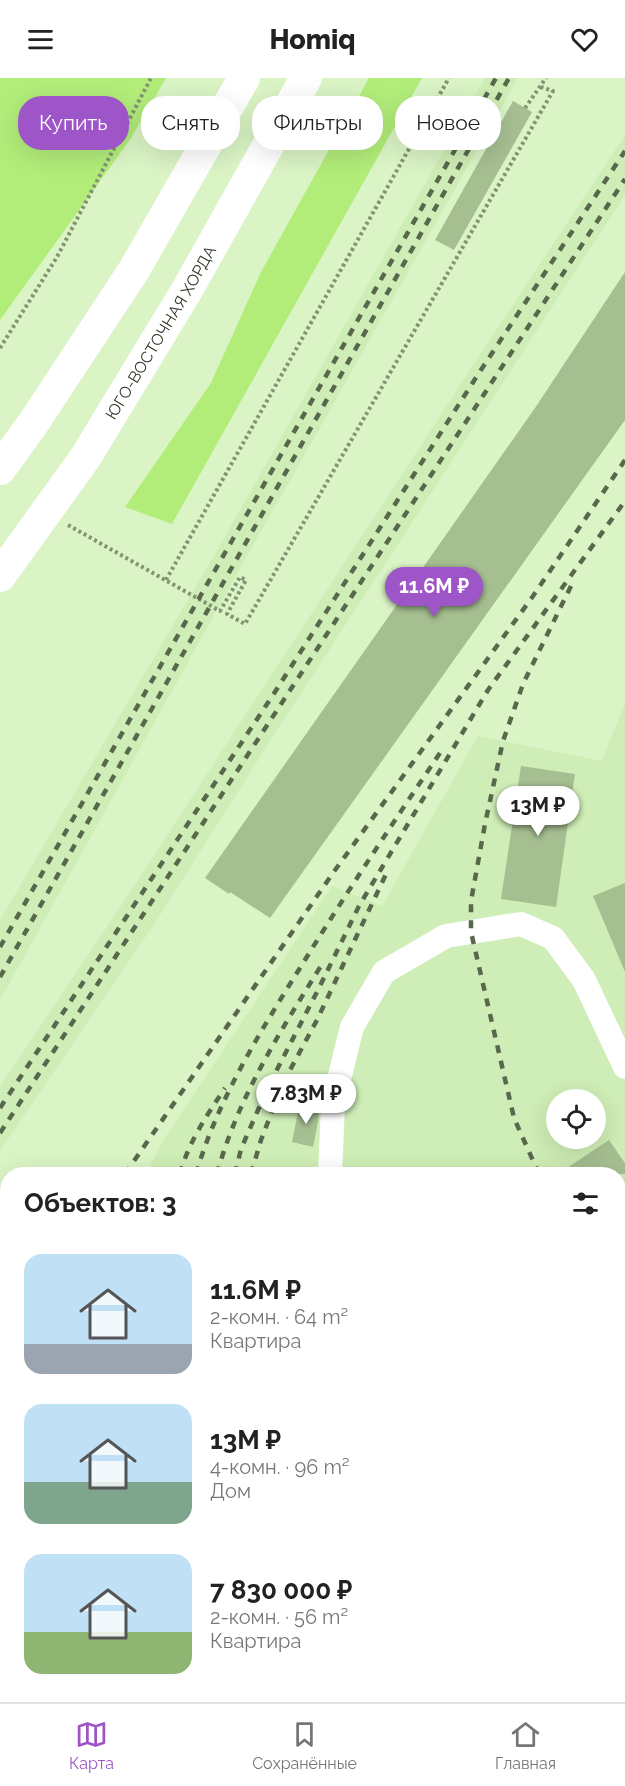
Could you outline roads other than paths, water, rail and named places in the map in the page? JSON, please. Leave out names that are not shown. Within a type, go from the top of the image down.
[{"type":"main road","points":[[0,469],[34,422],[134,270],[244,78]]},
{"type":"main road","name":"ЮГО-ВОСТОЧНАЯ ХОРДА","points":[[0,576],[86,458],[187,290],[306,78]]},
{"type":"lane","points":[[330,1167],[333,1104],[352,1027],[384,972],[446,936],[520,924],[553,938],[584,980],[625,1066]]},
{"type":"railway","points":[[0,947],[496,78]]},
{"type":"railway","points":[[0,977],[509,78]]},
{"type":"railway","points":[[0,1108],[273,695],[477,376],[625,151]]},
{"type":"railway","points":[[0,1133],[625,179]]},
{"type":"railway","points":[[130,1167],[333,873],[533,596],[625,460]]},
{"type":"railway","points":[[237,1167],[241,1149],[268,1087],[359,906],[488,690],[625,501]]},
{"type":"railway","points":[[536,1167],[514,1118],[471,932],[471,901],[503,741],[523,684],[571,586]]},
{"type":"railway","points":[[198,1167],[215,1120],[255,1042],[335,912],[444,747]]},
{"type":"railway","points":[[253,1167],[283,1083],[317,1020],[387,872]]},
{"type":"railway","points":[[219,1167],[249,1090],[277,1038],[324,961]]},
{"type":"railway","points":[[182,1167],[193,1140],[225,1088]]}]
